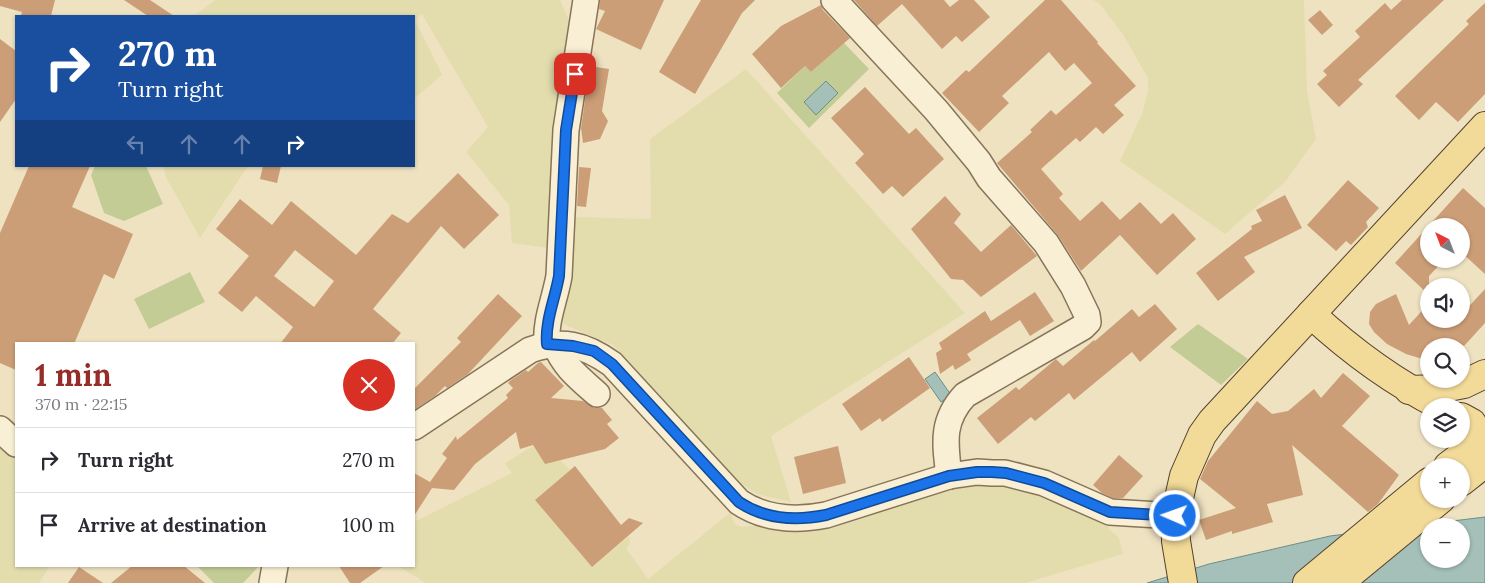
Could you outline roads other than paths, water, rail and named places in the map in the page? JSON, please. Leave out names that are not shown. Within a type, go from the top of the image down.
[{"type":"main road","points":[[1183,583],[1175,528],[1184,476],[1202,436],[1212,421],[1485,126]]},
{"type":"main road","points":[[1311,314],[1352,349],[1409,390],[1424,398]]},
{"type":"main road","points":[[1409,390],[1438,389],[1464,384],[1485,374]]},
{"type":"main road","points":[[1453,458],[1473,426]]},
{"type":"main road","points":[[1470,474],[1485,462]]},
{"type":"main road","points":[[1307,583],[1420,497]]},
{"type":"main road","points":[[1339,583],[1420,499]]},
{"type":"street","points":[[586,0],[566,130],[559,276],[548,324],[551,344],[570,370],[597,394]]},
{"type":"street","points":[[834,0],[936,110],[980,162],[989,178],[1046,242],[1073,286],[1087,315],[1088,322],[1083,327],[965,395],[955,406],[949,419],[945,441],[949,476]]},
{"type":"street","points":[[415,426],[530,350],[551,344],[573,346],[594,351],[612,364],[739,502],[758,512],[788,518],[806,519],[826,515],[949,476],[977,472],[1006,473],[1044,483],[1110,512],[1175,528]]},
{"type":"street","points":[[0,429],[15,443]]},
{"type":"street","points":[[272,583],[274,567]]},
{"type":"water","points":[[826,81],[838,93],[816,115],[804,102]]},
{"type":"water","points":[[935,372],[951,395],[941,402],[925,379]]},
{"type":"water","points":[[1485,517],[1485,583],[1147,583],[1209,564],[1330,536],[1420,525],[1420,568],[1470,568],[1470,519]]}]
